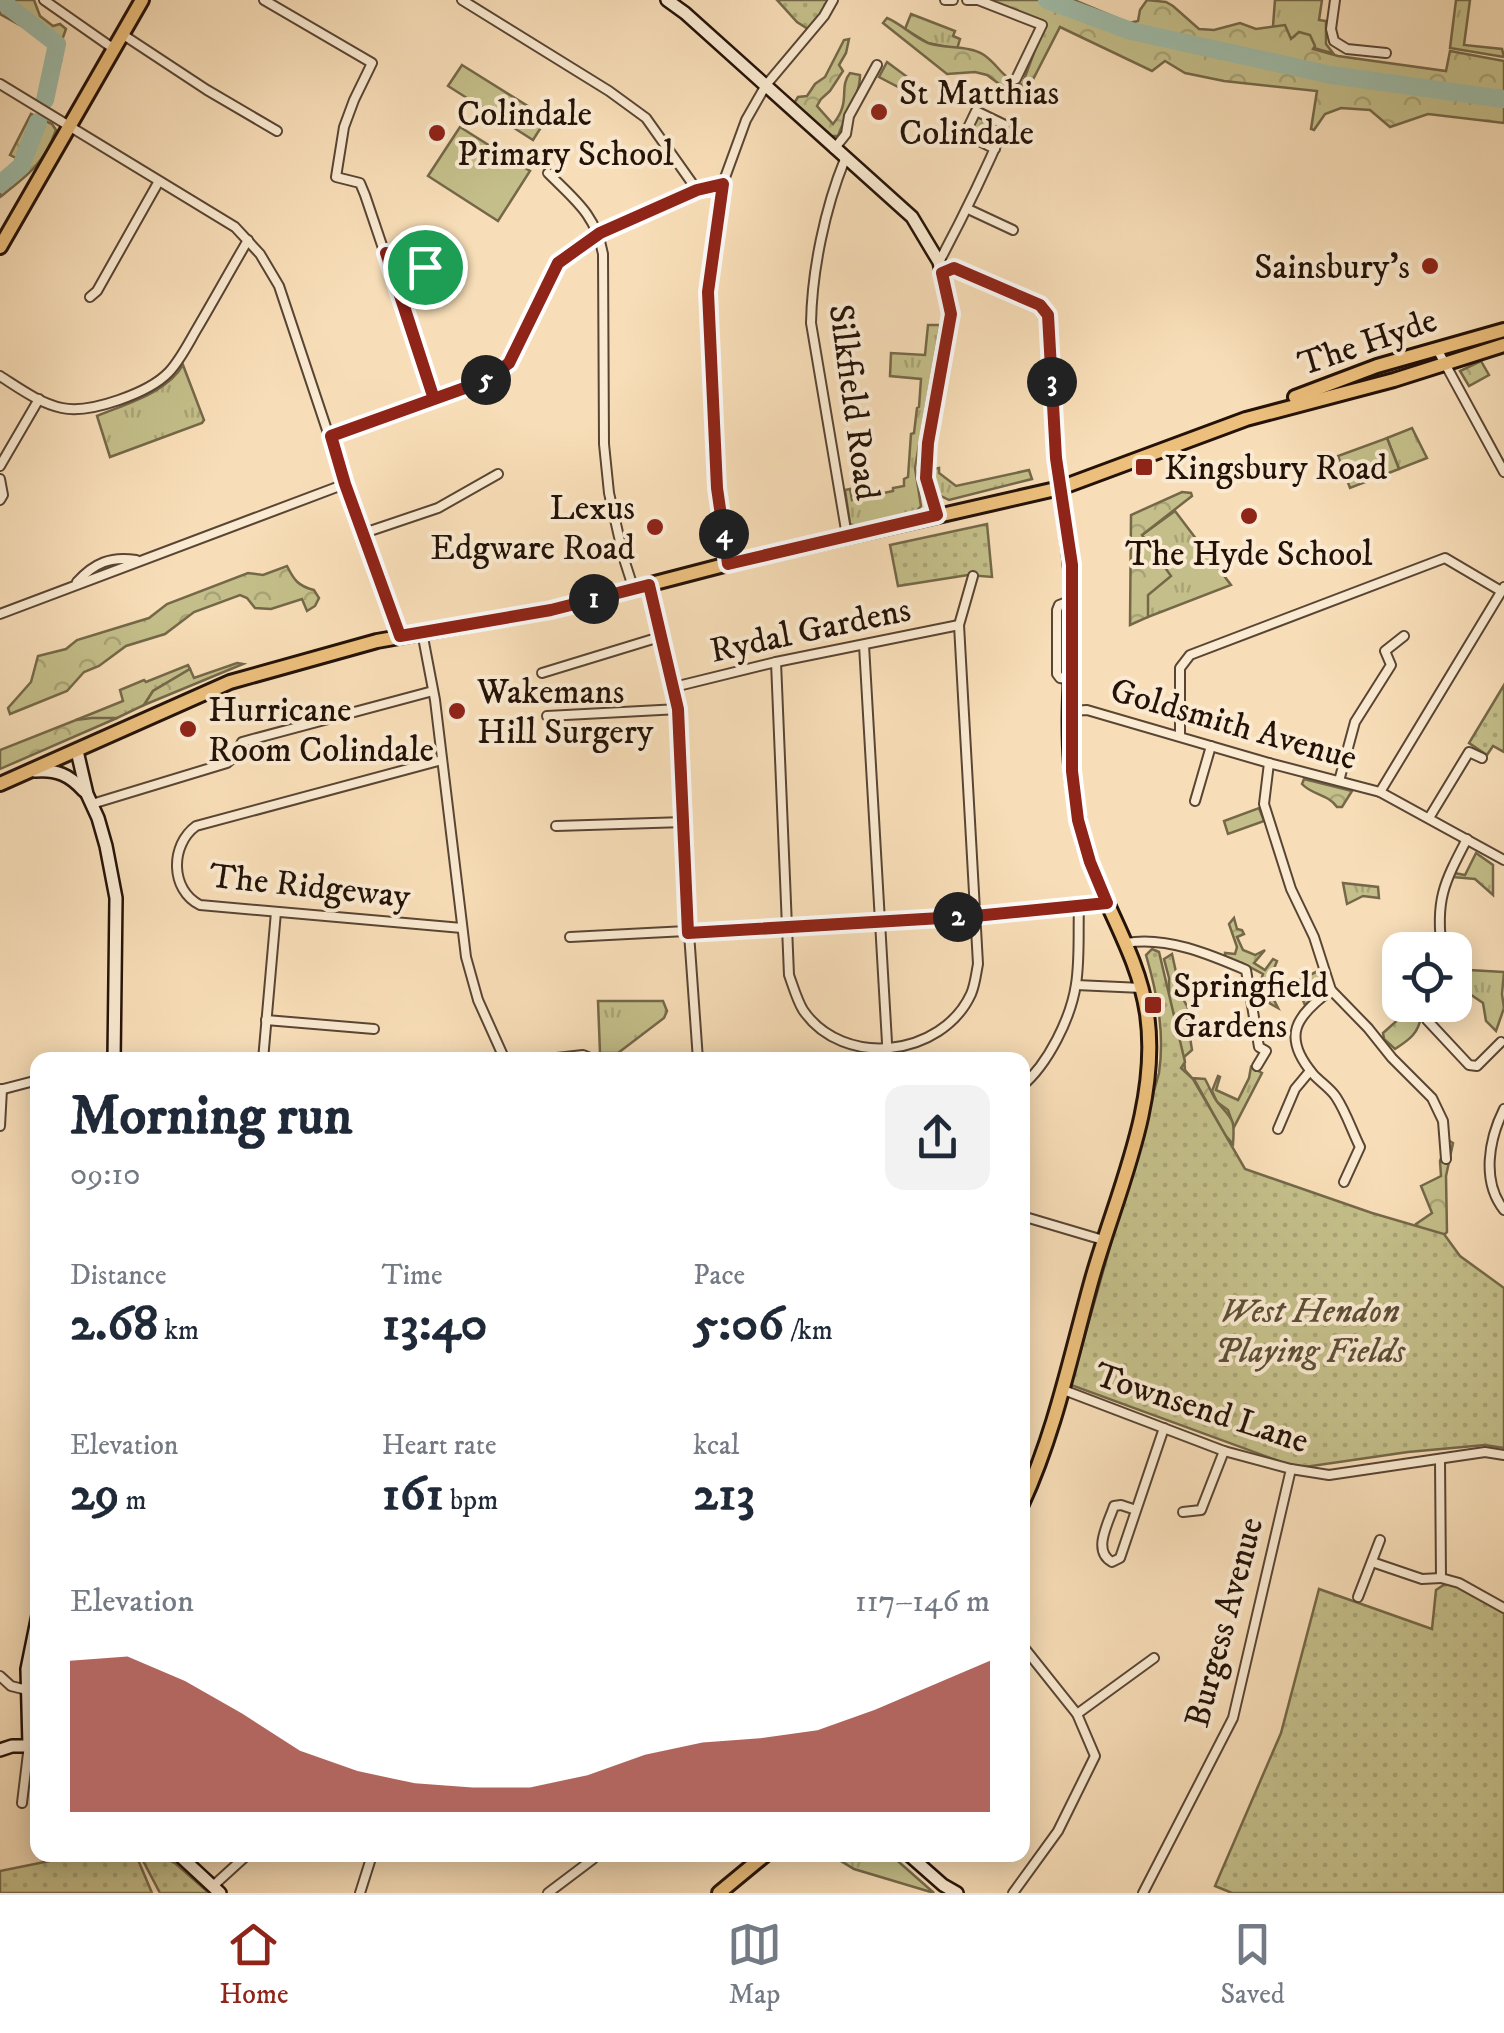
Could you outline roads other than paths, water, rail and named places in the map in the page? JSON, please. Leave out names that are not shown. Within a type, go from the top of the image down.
[{"type":"main road","points":[[0,247],[142,0]]},
{"type":"main road","name":"The Hyde","points":[[1253,417],[1262,410],[1378,366],[1504,330]]},
{"type":"main road","name":"The Hyde","points":[[77,752],[230,682],[400,636],[551,610],[728,564],[1060,488],[1253,417],[1446,364],[1504,344]]},
{"type":"main road","points":[[1030,1485],[1135,1138],[1150,1048],[1142,988],[1090,862],[1078,820],[1072,771],[1072,565],[1060,488]]},
{"type":"main road","points":[[0,784],[77,752]]},
{"type":"main road","points":[[719,1893],[756,1862]]},
{"type":"street","points":[[44,0],[114,49]]},
{"type":"street","points":[[264,0],[372,63],[344,127],[336,177],[360,184],[366,195],[434,399]]},
{"type":"street","points":[[462,0],[646,118],[697,190]]},
{"type":"street","points":[[667,0],[912,217],[940,267],[951,314],[928,443],[926,478],[937,515]]},
{"type":"street","points":[[728,564],[717,488],[708,292],[723,184],[746,120],[766,85],[834,0]]},
{"type":"street","points":[[945,0],[953,0]]},
{"type":"street","points":[[967,0],[978,0],[1042,25],[1016,79]]},
{"type":"street","points":[[1335,0],[1334,42],[1347,49],[1386,53]]},
{"type":"street","points":[[122,34],[277,131]]},
{"type":"street","points":[[834,148],[846,134],[849,116],[876,65]]},
{"type":"street","points":[[0,84],[235,228],[270,269],[400,636]]},
{"type":"street","points":[[940,267],[968,209],[995,149],[1005,125],[976,110],[966,134],[995,149]]},
{"type":"street","name":"Silkfield Road","points":[[845,159],[836,182],[812,289],[811,323],[847,536]]},
{"type":"street","points":[[548,173],[586,211],[600,233],[604,254],[604,444],[608,493],[634,590]]},
{"type":"street","points":[[90,297],[159,181]]},
{"type":"street","points":[[331,436],[487,380],[509,363],[558,263],[600,233],[697,190],[723,184]]},
{"type":"street","points":[[968,209],[1013,230]]},
{"type":"street","points":[[0,376],[39,400],[60,407],[94,408],[158,381],[183,353],[248,240]]},
{"type":"street","points":[[386,253],[425,267],[432,276],[428,285],[401,297]]},
{"type":"street","points":[[940,267],[954,268],[1040,305],[1048,315],[1060,488]]},
{"type":"street","points":[[1438,348],[1504,472]]},
{"type":"street","points":[[0,466],[39,400]]},
{"type":"street","points":[[364,533],[438,508],[498,474]]},
{"type":"street","points":[[0,479],[0,500]]},
{"type":"street","points":[[0,614],[345,484]]},
{"type":"street","points":[[1180,736],[1180,668],[1190,655],[1445,558],[1503,589]]},
{"type":"street","points":[[895,1052],[930,1036],[955,1018],[972,994],[978,964],[959,625],[974,576]]},
{"type":"street","points":[[649,585],[678,709],[697,1052]]},
{"type":"street","name":"Goldsmith Avenue","points":[[1072,711],[1087,710],[1380,792],[1503,589]]},
{"type":"street","name":"Rydal Gardens","points":[[674,687],[959,625]]},
{"type":"street","points":[[422,632],[466,957],[478,1000],[501,1052]]},
{"type":"street","points":[[542,672],[663,636]]},
{"type":"street","points":[[1339,781],[1355,722],[1391,665],[1385,652],[1404,636]]},
{"type":"street","points":[[864,644],[888,1052]]},
{"type":"street","points":[[776,662],[789,974],[803,1010],[828,1036],[877,1052]]},
{"type":"street","points":[[90,799],[227,763],[242,742],[432,691]]},
{"type":"street","points":[[546,716],[678,709]]},
{"type":"street","points":[[1195,801],[1211,746]]},
{"type":"street","points":[[77,752],[106,846],[116,898],[114,1052]]},
{"type":"street","points":[[1429,818],[1470,752],[1482,758]]},
{"type":"street","name":"The Ridgeway","points":[[442,760],[196,826],[179,844],[177,864],[182,888],[190,900],[200,905],[462,928]]},
{"type":"street","points":[[1269,763],[1264,804],[1291,889],[1310,927],[1331,990],[1432,1098],[1443,1121],[1446,1159]]},
{"type":"street","points":[[31,771],[59,772],[76,782],[90,799]]},
{"type":"street","points":[[1380,792],[1504,860]]},
{"type":"street","points":[[556,826],[685,822]]},
{"type":"street","points":[[1440,932],[1441,894],[1467,840]]},
{"type":"street","points":[[570,937],[882,922],[1107,903]]},
{"type":"street","points":[[1030,1080],[1061,1033],[1076,985],[1078,906]]},
{"type":"street","points":[[264,1052],[276,912]]},
{"type":"street","points":[[1126,943],[1154,941],[1246,970],[1258,1047],[1266,1051],[1258,1066]]},
{"type":"street","points":[[1076,985],[1142,988]]},
{"type":"street","points":[[1331,990],[1308,1008],[1295,1028],[1295,1046],[1310,1070],[1334,1094],[1360,1147],[1344,1182]]},
{"type":"street","points":[[266,1020],[374,1029]]},
{"type":"street","points":[[1429,1022],[1469,1064],[1477,1066],[1502,1042]]},
{"type":"street","points":[[1278,1129],[1295,1089],[1310,1070]]},
{"type":"street","points":[[0,1126],[1,1090],[30,1082]]},
{"type":"street","points":[[1504,1109],[1492,1135],[1490,1173],[1504,1210]]},
{"type":"street","points":[[1030,1218],[1103,1240]]},
{"type":"street","name":"Townsend Lane","points":[[1061,1389],[1224,1451],[1291,1470],[1329,1475],[1485,1452],[1504,1455]]},
{"type":"street","points":[[1136,1510],[1114,1506],[1101,1546],[1107,1560],[1120,1558],[1164,1428]]},
{"type":"street","points":[[1183,1512],[1201,1510],[1224,1451]]},
{"type":"street","points":[[1440,1460],[1442,1578]]},
{"type":"street","name":"Burgess Avenue","points":[[1143,1893],[1233,1718],[1291,1470]]},
{"type":"street","points":[[1358,1597],[1380,1540]]},
{"type":"street","points":[[1372,1562],[1422,1579],[1459,1582],[1504,1608]]},
{"type":"street","points":[[1013,1893],[1058,1831],[1095,1756],[1077,1714],[1030,1655]]},
{"type":"street","points":[[1077,1714],[1154,1658]]},
{"type":"street","points":[[0,1676],[12,1686],[27,1690]]},
{"type":"street","points":[[30,1677],[30,1718]]},
{"type":"street","points":[[0,1750],[30,1746]]},
{"type":"street","points":[[22,1804],[30,1762]]},
{"type":"street","points":[[186,1862],[216,1890],[241,1862]]},
{"type":"street","points":[[360,1893],[370,1862]]},
{"type":"street","points":[[548,1893],[589,1862]]},
{"type":"street","points":[[917,1862],[957,1893]]},
{"type":"waterway","points":[[0,0],[57,44],[45,100]]},
{"type":"waterway","points":[[1047,0],[1131,31],[1331,75],[1504,99]]},
{"type":"waterway","points":[[0,184],[21,166],[38,122]]},
{"type":"place","name":"St Matthias Colindale","points":[[879,112]]},
{"type":"place","name":"Colindale Primary School","points":[[437,133]]},
{"type":"place","name":"Sainsbury's","points":[[1430,266]]},
{"type":"place","name":"Kingsbury Road","points":[[1144,467]]},
{"type":"place","name":"The Hyde School","points":[[1249,516]]},
{"type":"place","name":"Lexus Edgware Road","points":[[655,527]]},
{"type":"place","name":"Wakemans Hill Surgery","points":[[457,711]]},
{"type":"place","name":"Hurricane Room Colindale","points":[[188,729]]},
{"type":"place","name":"Springfield Gardens","points":[[1153,1005]]},
{"type":"park label","name":"West Hendon Playing Fields","points":[[1310,1330]]}]
